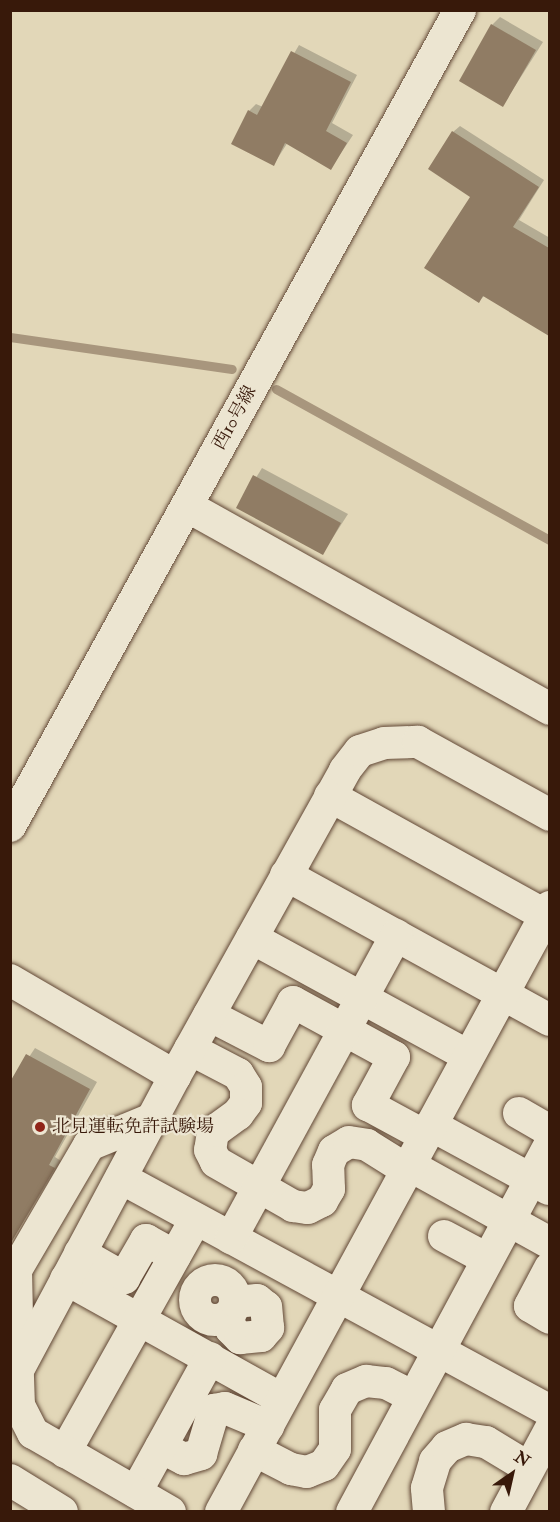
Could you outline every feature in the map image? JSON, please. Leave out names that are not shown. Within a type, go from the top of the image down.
[{"type":"street","name":"西10号線","points":[[10,826],[460,10]]},
{"type":"street","points":[[187,506],[549,709]]},
{"type":"street","points":[[13,1374],[330,796],[360,751],[384,742],[418,742],[549,815]]},
{"type":"street","points":[[220,1512],[502,993],[538,950],[547,911],[330,796]]},
{"type":"street","points":[[286,875],[549,1019]]},
{"type":"street","points":[[136,1492],[161,1447],[217,1362],[232,1309],[237,1241],[259,1186],[396,935]]},
{"type":"street","points":[[252,938],[316,960],[362,997],[417,1014],[468,1056]]},
{"type":"street","points":[[10,980],[175,1076]]},
{"type":"street","points":[[209,1015],[269,1046],[293,1002],[394,1058],[368,1105],[428,1130],[540,1185]]},
{"type":"street","points":[[190,1049],[238,1074],[246,1087],[246,1103],[213,1132],[210,1150],[216,1162],[293,1206],[308,1208],[322,1201],[329,1189],[328,1165],[334,1151],[349,1142],[367,1145],[549,1243]]},
{"type":"street","points":[[519,1113],[549,1131]]},
{"type":"street","points":[[152,1119],[89,1145],[16,1270],[13,1374],[19,1406],[33,1433],[170,1512]]},
{"type":"street","points":[[352,1512],[508,1220],[540,1185],[549,1145]]},
{"type":"street","points":[[121,1178],[549,1411]]},
{"type":"street","points":[[64,1452],[196,1219]]},
{"type":"street","points":[[444,1236],[487,1260]]},
{"type":"street","points":[[73,1266],[124,1278],[146,1240],[175,1256]]},
{"type":"street","points":[[73,1266],[139,1319],[217,1362],[268,1425],[291,1470],[307,1472],[324,1465],[335,1449],[335,1410],[347,1389],[366,1380],[386,1383],[412,1397]]},
{"type":"street","points":[[549,1268],[530,1306],[549,1318]]},
{"type":"street","points":[[161,1447],[184,1459],[201,1454],[214,1410],[239,1411],[268,1425]]},
{"type":"street","points":[[506,1512],[549,1430]]},
{"type":"street","points":[[429,1512],[427,1488],[435,1461],[447,1447],[466,1439],[486,1442],[529,1468]]},
{"type":"street","points":[[10,1479],[62,1512]]},
{"type":"building","points":[[491,24],[536,50],[503,107],[459,81]]},
{"type":"building","points":[[291,51],[351,82],[326,131],[347,143],[331,170],[285,143],[274,166],[231,144],[248,110],[257,115]]},
{"type":"building","points":[[452,131],[539,187],[513,227],[549,248],[549,336],[483,296],[479,303],[424,268],[470,197],[428,169]]},
{"type":"building","points":[[253,475],[341,523],[323,555],[236,508]]},
{"type":"building","name":"北見運転免許試験場","points":[[26,1054],[90,1089],[49,1165],[55,1168],[12,1241],[10,1082]]},
{"type":"waterway","points":[[10,337],[232,369]]},
{"type":"waterway","points":[[276,389],[550,540]]},
{"type":"place","name":"北見運転免許試験場","points":[[40,1127]]}]
